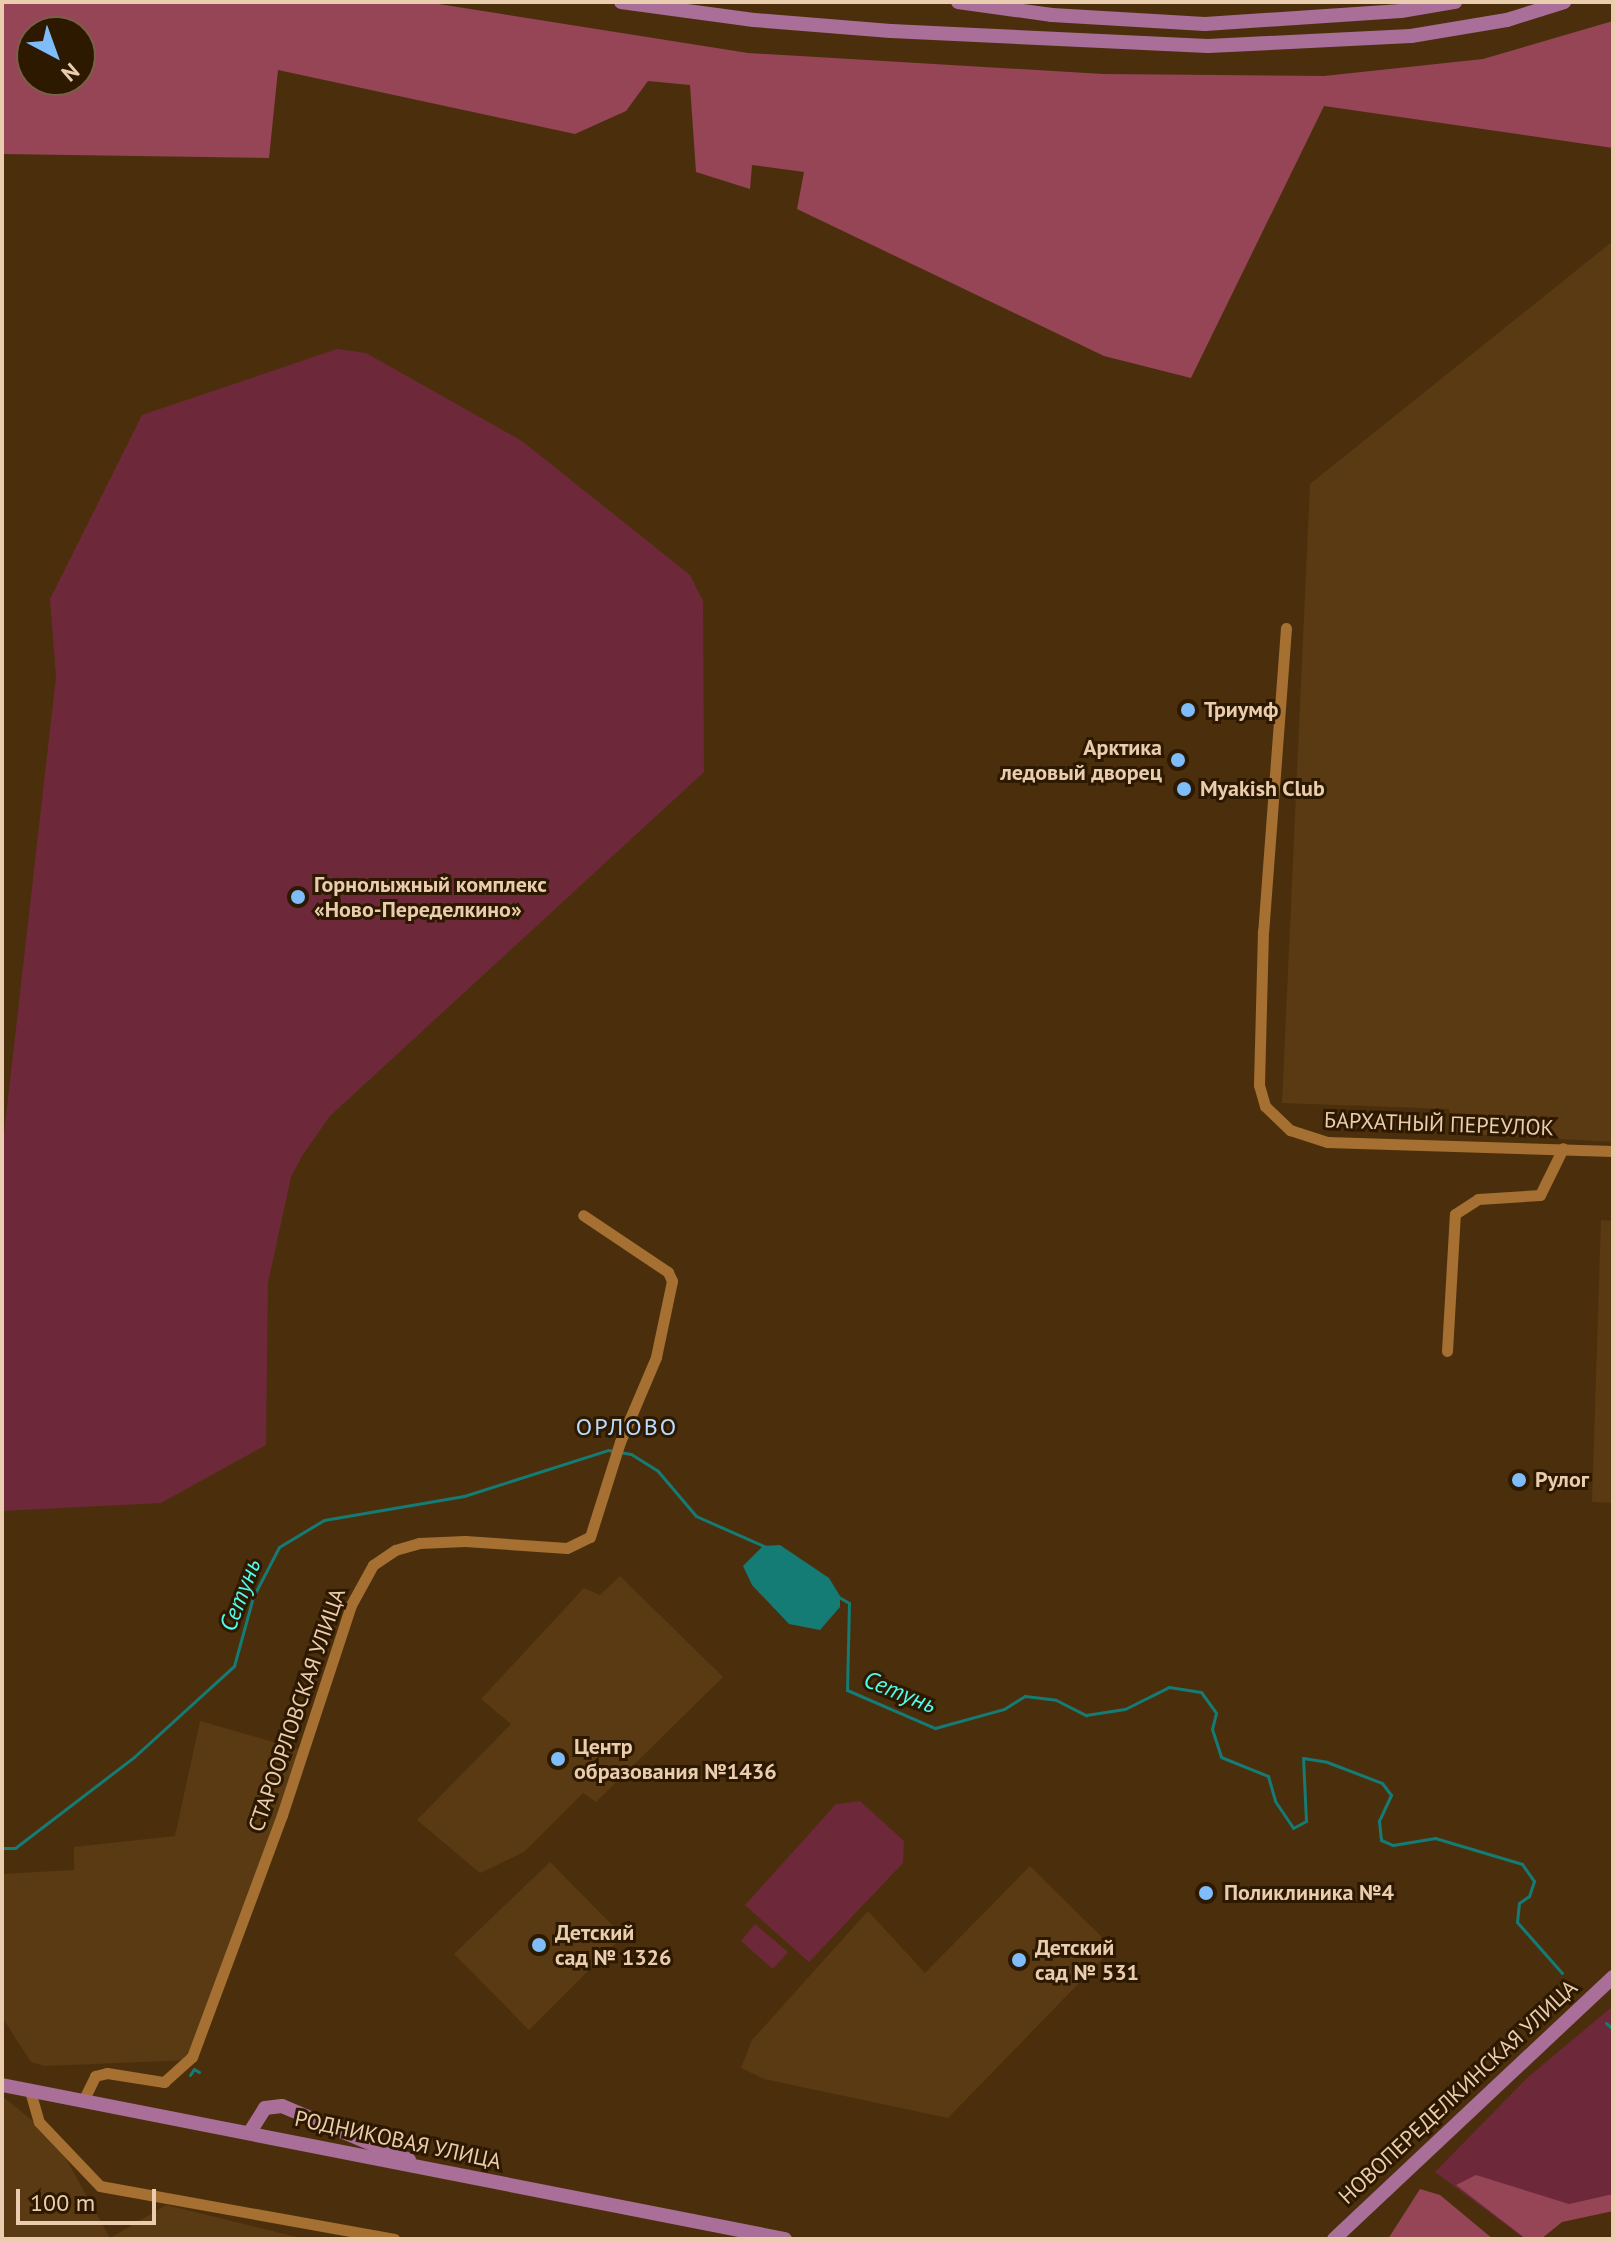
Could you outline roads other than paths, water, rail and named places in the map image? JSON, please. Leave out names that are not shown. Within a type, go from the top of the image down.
[{"type":"main road","points":[[621,2],[785,23],[1208,46],[1411,36],[1507,20],[1564,2]]},
{"type":"main road","points":[[958,2],[1052,15],[1205,24],[1401,11],[1455,2]]},
{"type":"main road","name":"НОВОПЕРЕДЕЛКИНСКАЯ УЛИЦА","points":[[1334,2239],[1613,1977]]},
{"type":"main road","name":"РОДНИКОВАЯ УЛИЦА","points":[[2,2085],[785,2239]]},
{"type":"main road","points":[[250,2132],[265,2108],[282,2106],[423,2168]]},
{"type":"street","name":"БАРХАТНЫЙ ПЕРЕУЛОК","points":[[1286,628],[1263,931],[1259,1085],[1271,1116],[1290,1130],[1327,1142],[1613,1151]]},
{"type":"street","points":[[1447,1351],[1455,1214],[1478,1199],[1540,1195],[1563,1148]]},
{"type":"street","name":"СТАРООРЛОВСКАЯ УЛИЦА","points":[[83,2101],[95,2076],[107,2073],[164,2082],[177,2075],[192,2057],[351,1605],[373,1565],[395,1550],[419,1543],[579,1546],[590,1537],[620,1442],[656,1357],[672,1281],[668,1272],[583,1215]]},
{"type":"street","points":[[30,2091],[39,2122],[89,2180],[100,2186],[394,2239]]},
{"type":"water","points":[[780,1545],[829,1578],[840,1596],[840,1607],[820,1630],[789,1624],[752,1585],[743,1566],[763,1546]]},
{"type":"waterway","name":"Сетунь","points":[[2,1848],[15,1848],[134,1757],[234,1666],[253,1597],[279,1547],[324,1520],[464,1496],[608,1450],[631,1454],[657,1470],[696,1516],[766,1547]]},
{"type":"waterway","name":"Сетунь","points":[[837,1596],[849,1603],[847,1690],[935,1728],[1004,1709],[1025,1696],[1056,1700],[1086,1715],[1125,1709],[1169,1687],[1201,1692],[1216,1713],[1212,1729],[1221,1757],[1268,1776],[1275,1801],[1293,1828],[1306,1821],[1303,1758],[1327,1762],[1382,1783],[1391,1795],[1379,1821],[1381,1840],[1393,1845],[1435,1838],[1522,1864],[1534,1881],[1529,1896],[1519,1903],[1517,1922],[1562,1973]]},
{"type":"waterway","name":"Сетунь","points":[[1606,2023],[1613,2029]]},
{"type":"waterway","points":[[190,2075],[194,2069],[199,2072]]},
{"type":"place","name":"Триумф","points":[[1188,710]]},
{"type":"place","name":"Арктика ледовый дворец","points":[[1178,760]]},
{"type":"place","name":"Myakish Club","points":[[1184,789]]},
{"type":"place","name":"Горнолыжный комплекс «Ново-Переделкино»","points":[[298,897]]},
{"type":"place","name":"Рулог","points":[[1519,1480]]},
{"type":"place","name":"Центр образования №1436","points":[[558,1759]]},
{"type":"place","name":"Поликлиника №4","points":[[1206,1893]]},
{"type":"place","name":"Детский сад № 1326","points":[[539,1945]]},
{"type":"place","name":"Детский сад № 531","points":[[1019,1960]]},
{"type":"district","name":"ОРЛОВО","points":[[627,1427]]}]
